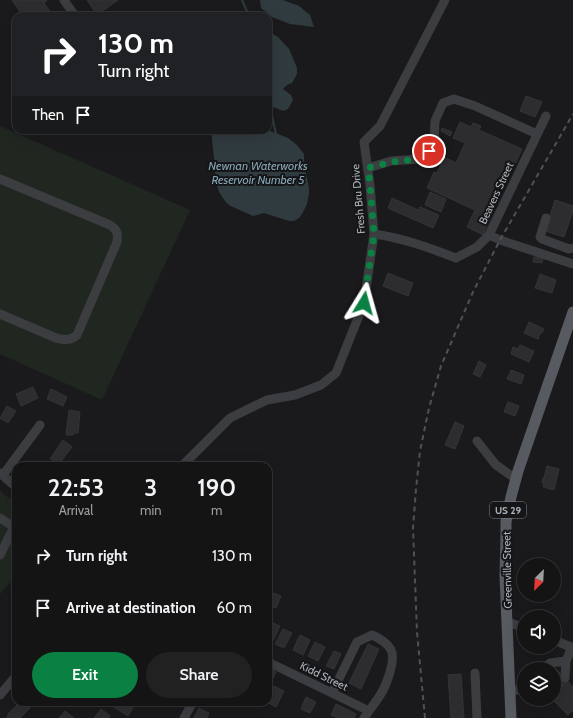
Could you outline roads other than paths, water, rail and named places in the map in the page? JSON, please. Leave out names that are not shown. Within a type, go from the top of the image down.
[{"type":"main road","name":"Greenville Street","points":[[510,716],[508,622],[505,576],[506,522],[516,479],[573,312]]},
{"type":"street","points":[[64,0],[72,12]]},
{"type":"street","name":"Fresh Bru Drive","points":[[186,462],[230,418],[267,400],[295,395],[321,385],[336,373],[364,303],[374,234],[370,185],[364,142],[380,126],[445,0]]},
{"type":"street","points":[[368,168],[391,162],[419,159],[429,151],[434,142],[435,121],[443,103],[454,99],[475,106],[537,134]]},
{"type":"street","name":"Beavers Street","points":[[546,116],[489,235],[573,264]]},
{"type":"street","points":[[0,179],[110,225],[116,228],[118,236],[117,242],[77,335],[73,338],[65,340],[56,338],[0,314]]},
{"type":"street","points":[[546,218],[540,237],[570,249],[573,248]]},
{"type":"street","points":[[374,234],[384,235],[425,246],[456,258],[476,247],[489,235]]},
{"type":"street","points":[[12,484],[2,474],[40,426]]},
{"type":"street","points":[[477,441],[496,465],[516,479]]},
{"type":"street","points":[[0,518],[12,524]]},
{"type":"street","points":[[0,555],[12,531]]},
{"type":"street","points":[[508,622],[517,625]]},
{"type":"street","points":[[332,693],[357,642],[372,635],[383,640],[392,650],[393,659],[382,692],[367,715]]},
{"type":"street","points":[[561,643],[572,648],[566,661],[565,678]]},
{"type":"street","points":[[558,662],[566,661]]},
{"type":"street","name":"Kidd Street","points":[[272,664],[332,693],[367,715]]},
{"type":"street","points":[[475,673],[477,718]]},
{"type":"street","points":[[0,695],[12,681]]},
{"type":"street","points":[[510,690],[517,690]]},
{"type":"street","points":[[184,718],[191,706]]},
{"type":"water","points":[[260,0],[283,0],[299,6],[310,15],[314,27],[290,24],[272,17],[272,12],[266,12],[261,8]]},
{"type":"water","points":[[272,33],[278,37],[289,49],[297,68],[297,74],[292,83],[283,89],[291,95],[293,100],[288,109],[283,111],[272,107]]},
{"type":"water","name":"Newnan Waterworks Reservoir Number 5","points":[[272,132],[288,138],[297,145],[304,154],[304,164],[309,188],[307,204],[299,218],[294,221],[289,221],[264,213],[253,216],[229,205],[225,201],[219,192],[216,182],[211,134],[272,134]]},
{"type":"waterway","points":[[242,0],[247,12]]},
{"type":"waterway","points":[[272,115],[276,134]]},
{"type":"tunnel","points":[[561,682],[565,678]]},
{"type":"railway","points":[[425,718],[417,632],[413,528],[420,451],[429,408],[441,366],[473,292],[500,240],[573,114]]}]
